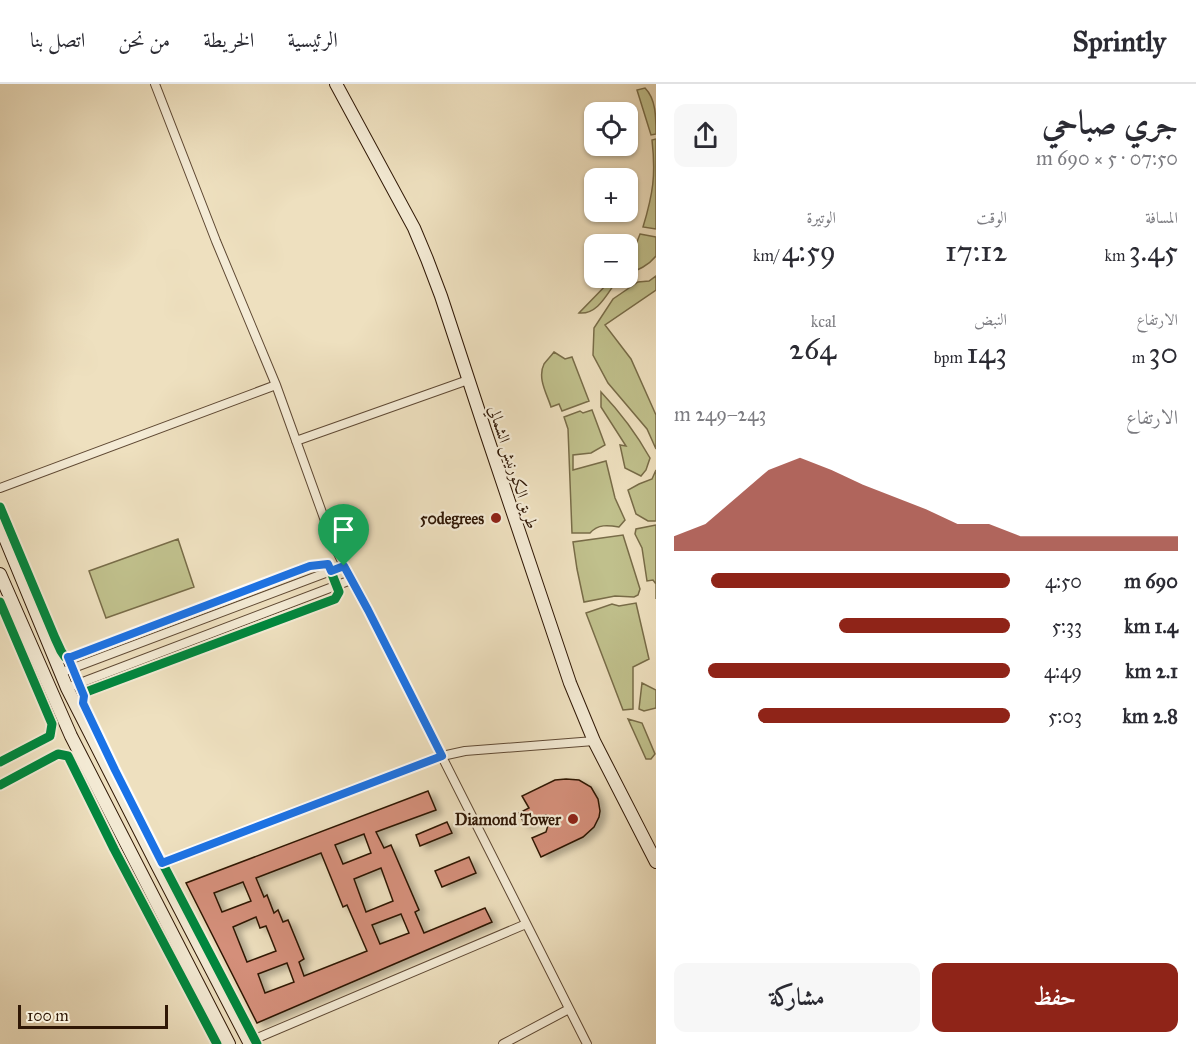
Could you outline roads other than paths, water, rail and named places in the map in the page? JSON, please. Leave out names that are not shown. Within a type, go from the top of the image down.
[{"type":"main road","name":"طريق الكورنيش الشمالي","points":[[336,84],[414,228],[435,278],[570,684],[594,741],[656,862]]},
{"type":"main road","points":[[0,526],[60,673],[249,1043]]},
{"type":"main road","points":[[0,574],[71,736],[229,1044]]},
{"type":"street","points":[[155,84],[216,241],[276,385],[333,543],[586,1044]]},
{"type":"street","points":[[296,441],[468,380]]},
{"type":"street","points":[[0,488],[276,385]]},
{"type":"street","points":[[60,673],[344,566]]},
{"type":"street","points":[[68,688],[351,580]]},
{"type":"street","points":[[157,865],[442,756],[465,751],[594,741]]},
{"type":"street","points":[[249,1043],[526,924]]},
{"type":"street","points":[[503,1044],[569,1009]]},
{"type":"place","name":"50degrees","points":[[496,518]]},
{"type":"place","name":"Diamond Tower","points":[[573,819]]}]
